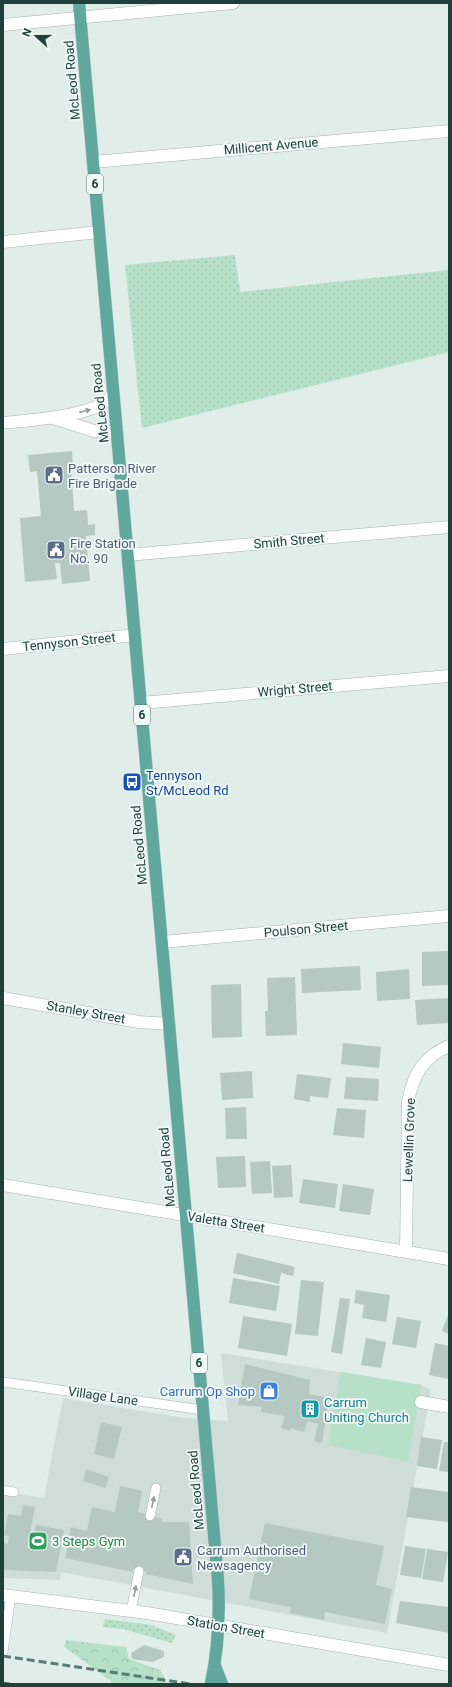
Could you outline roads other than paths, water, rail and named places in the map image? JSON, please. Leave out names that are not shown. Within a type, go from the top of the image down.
[{"type":"main road","name":"McLeod Road","points":[[79,3],[218,1580],[218,1626],[215,1666],[211,1684]]},
{"type":"main road","points":[[215,1666],[222,1684]]},
{"type":"street","points":[[3,24],[233,3]]},
{"type":"street","name":"Millicent Avenue","points":[[93,162],[449,131]]},
{"type":"street","points":[[3,242],[99,232]]},
{"type":"street","points":[[3,423],[51,418],[100,406],[107,402],[113,392]]},
{"type":"street","points":[[51,418],[94,431],[117,432]]},
{"type":"street","name":"Smith Street","points":[[128,555],[449,527]]},
{"type":"street","name":"Tennyson Street","points":[[3,649],[135,636]]},
{"type":"street","name":"Wright Street","points":[[141,703],[449,676]]},
{"type":"street","name":"Poulson Street","points":[[162,942],[449,916]]},
{"type":"street","name":"Stanley Street","points":[[3,998],[139,1022],[169,1024]]},
{"type":"street","name":"Lewellin Grove","points":[[406,1251],[408,1102],[412,1083],[420,1067],[437,1051],[449,1046]]},
{"type":"street","name":"Valetta Street","points":[[3,1185],[449,1259]]},
{"type":"street","points":[[421,1402],[449,1407]]},
{"type":"street","name":"Station Street","points":[[7,1595],[131,1611],[449,1665]]},
{"type":"lane","name":"Village Lane","points":[[3,1382],[203,1410]]},
{"type":"lane","points":[[150,1516],[156,1488]]},
{"type":"lane","points":[[3,1490],[14,1492]]},
{"type":"lane","points":[[131,1611],[139,1571]]},
{"type":"lane","points":[[3,1652],[7,1595]]},
{"type":"railway","points":[[3,1656],[191,1684]]},
{"type":"railway","points":[[3,1683],[10,1684]]},
{"type":"place","name":"Patterson River Fire Brigade","points":[[54,475]]},
{"type":"place","name":"Fire Station No. 90","points":[[56,550]]},
{"type":"place","name":"Tennyson St/McLeod Rd","points":[[132,782]]},
{"type":"place","name":"Carrum Op Shop","points":[[269,1391]]},
{"type":"place","name":"Carrum Uniting Church","points":[[310,1409]]},
{"type":"place","name":"3 Steps Gym","points":[[38,1541]]},
{"type":"place","name":"Carrum Authorised Newsagency","points":[[183,1557]]}]
